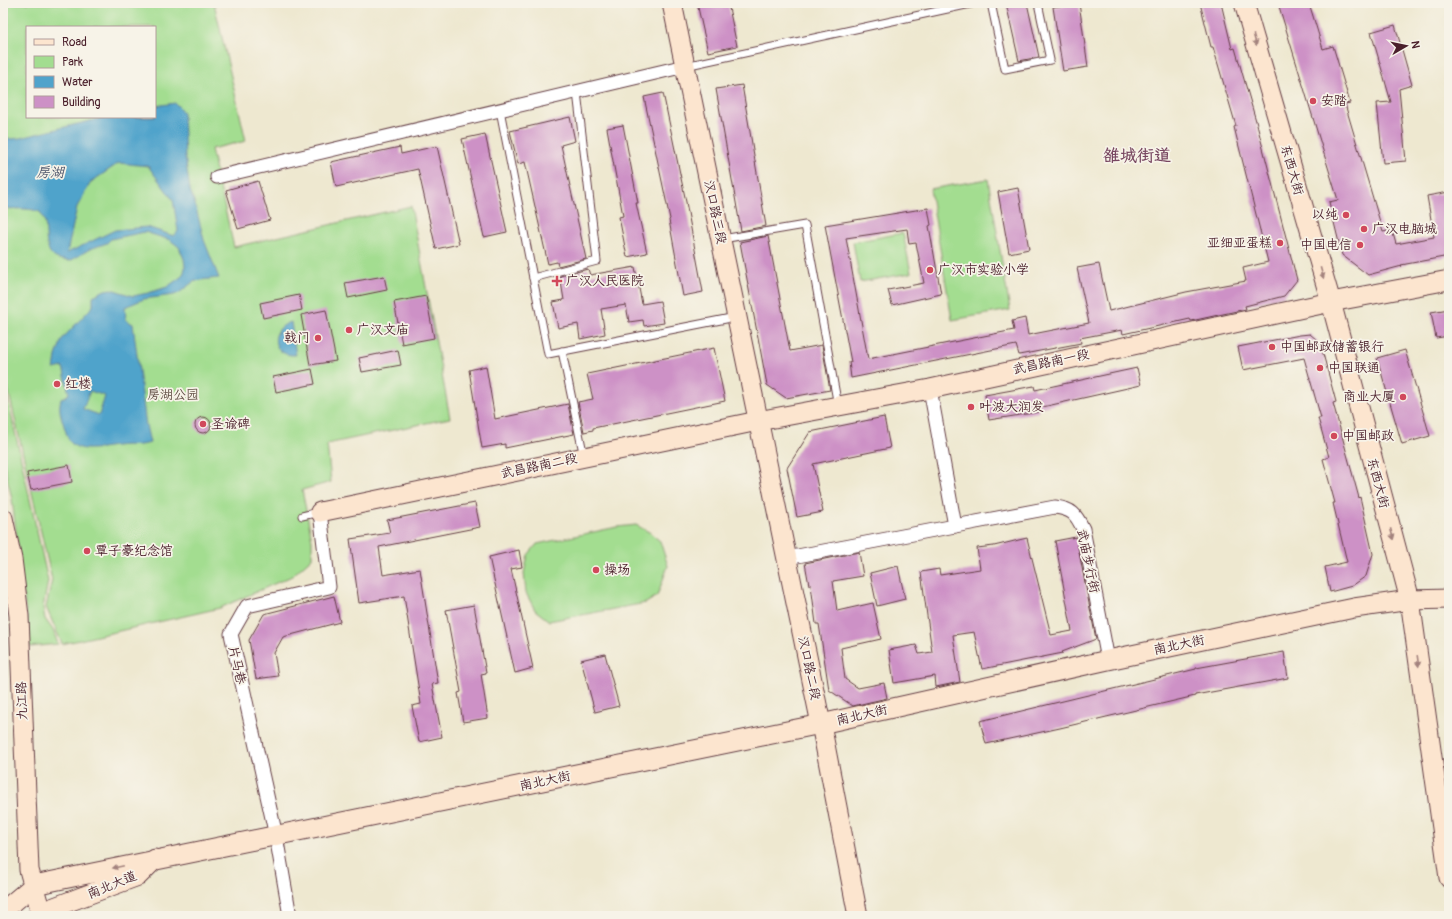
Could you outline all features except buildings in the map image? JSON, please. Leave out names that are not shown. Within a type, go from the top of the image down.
[{"type":"street","name":"汉口路三段","points":[[672,3],[758,421]]},
{"type":"street","name":"东西大街","points":[[1244,3],[1337,301]]},
{"type":"street","name":"东西大街","points":[[1257,3],[1416,600],[1449,788]]},
{"type":"street","points":[[217,177],[685,66]]},
{"type":"street","name":"武昌路南一段","points":[[758,421],[930,389],[1337,301],[1449,280]]},
{"type":"street","points":[[930,389],[954,526]]},
{"type":"street","name":"武昌路南二段","points":[[320,512],[758,421]]},
{"type":"street","name":"汉口路二段","points":[[758,421],[821,724],[858,916]]},
{"type":"street","name":"武庙步行街","points":[[787,558],[1055,507],[1067,508],[1077,516],[1083,529],[1108,660]]},
{"type":"street","name":"片马巷","points":[[276,836],[231,634],[247,606],[329,587],[320,512]]},
{"type":"street","name":"九江路","points":[[3,518],[12,558],[19,616],[30,870],[40,915]]},
{"type":"street","name":"南北大街","points":[[276,836],[821,724],[1108,660],[1354,608],[1416,600],[1449,599]]},
{"type":"street","name":"东西大街","points":[[1416,600],[1449,878]]},
{"type":"street","points":[[276,836],[290,916]]},
{"type":"street","name":"南北大道","points":[[34,885],[156,859],[276,836]]},
{"type":"street","name":"南北大道","points":[[40,915],[138,876],[156,859]]},
{"type":"street","points":[[3,912],[34,885]]},
{"type":"lane","points":[[685,66],[975,3]]},
{"type":"lane","points":[[991,3],[1005,69],[1050,60],[1038,3]]},
{"type":"lane","points":[[533,278],[597,261],[577,92]]},
{"type":"lane","points":[[500,110],[548,354],[737,317]]},
{"type":"lane","points":[[721,239],[805,225],[838,406]]},
{"type":"lane","points":[[562,351],[584,457]]},
{"type":"lane","points":[[302,516],[320,512]]},
{"type":"green space","name":"房湖公园","points":[[3,3],[214,3],[246,141],[211,149],[234,247],[411,206],[450,418],[327,444],[331,482],[302,490],[312,540],[312,558],[292,576],[220,608],[62,644],[46,607],[52,580],[3,367]]},
{"type":"green space","points":[[988,179],[1010,310],[952,320],[930,189]]},
{"type":"green space","points":[[903,233],[911,273],[860,282],[853,242]]},
{"type":"green space","points":[[3,377],[48,581],[43,608],[45,619],[53,630],[58,644],[30,647],[12,499],[3,460]]},
{"type":"green space","name":"操场","points":[[636,525],[649,532],[660,541],[668,566],[657,596],[646,603],[549,621],[535,610],[526,593],[524,573],[528,555],[537,544],[617,527]]},
{"type":"water","name":"房湖","points":[[175,103],[183,114],[185,156],[190,190],[204,240],[219,278],[193,282],[174,295],[144,299],[125,307],[126,320],[133,324],[146,425],[150,443],[87,449],[71,443],[60,412],[61,399],[69,394],[63,367],[54,369],[56,356],[62,339],[93,306],[93,296],[105,290],[111,289],[133,296],[167,287],[181,277],[184,272],[184,259],[179,247],[170,240],[145,232],[111,239],[107,243],[90,249],[70,261],[55,257],[48,249],[45,223],[40,212],[3,208],[3,137],[12,139],[102,118],[156,118],[156,106]],"holes":[[[119,163],[148,166],[173,200],[178,231],[174,236],[147,227],[115,230],[67,253],[77,207],[91,182]],[[90,391],[105,396],[99,415],[83,409]]]},
{"type":"water","points":[[291,322],[296,355],[281,352],[277,347],[276,342],[276,336],[279,330]]},
{"type":"place","name":"安踏","points":[[1313,101]]},
{"type":"place","name":"以纯","points":[[1346,215]]},
{"type":"place","name":"广汉电脑城","points":[[1364,229]]},
{"type":"place","name":"亚细亚蛋糕","points":[[1280,243]]},
{"type":"place","name":"中国电信","points":[[1360,245]]},
{"type":"place","name":"广汉市实验小学","points":[[930,270]]},
{"type":"place","name":"广汉人民医院","points":[[557,281]]},
{"type":"place","name":"广汉文庙","points":[[349,330]]},
{"type":"place","name":"戟门","points":[[318,338]]},
{"type":"place","name":"中国邮政储蓄银行","points":[[1272,347]]},
{"type":"place","name":"中国联通","points":[[1320,368]]},
{"type":"place","name":"红楼","points":[[57,384]]},
{"type":"place","name":"商业大厦","points":[[1403,397]]},
{"type":"place","name":"叶波大润发","points":[[971,407]]},
{"type":"place","name":"圣谕碑","points":[[203,424]]},
{"type":"place","name":"中国邮政","points":[[1334,436]]},
{"type":"place","name":"覃子豪纪念馆","points":[[87,551]]},
{"type":"place","name":"操场","points":[[596,570]]},
{"type":"district","name":"雒城街道","points":[[1137,155]]}]
